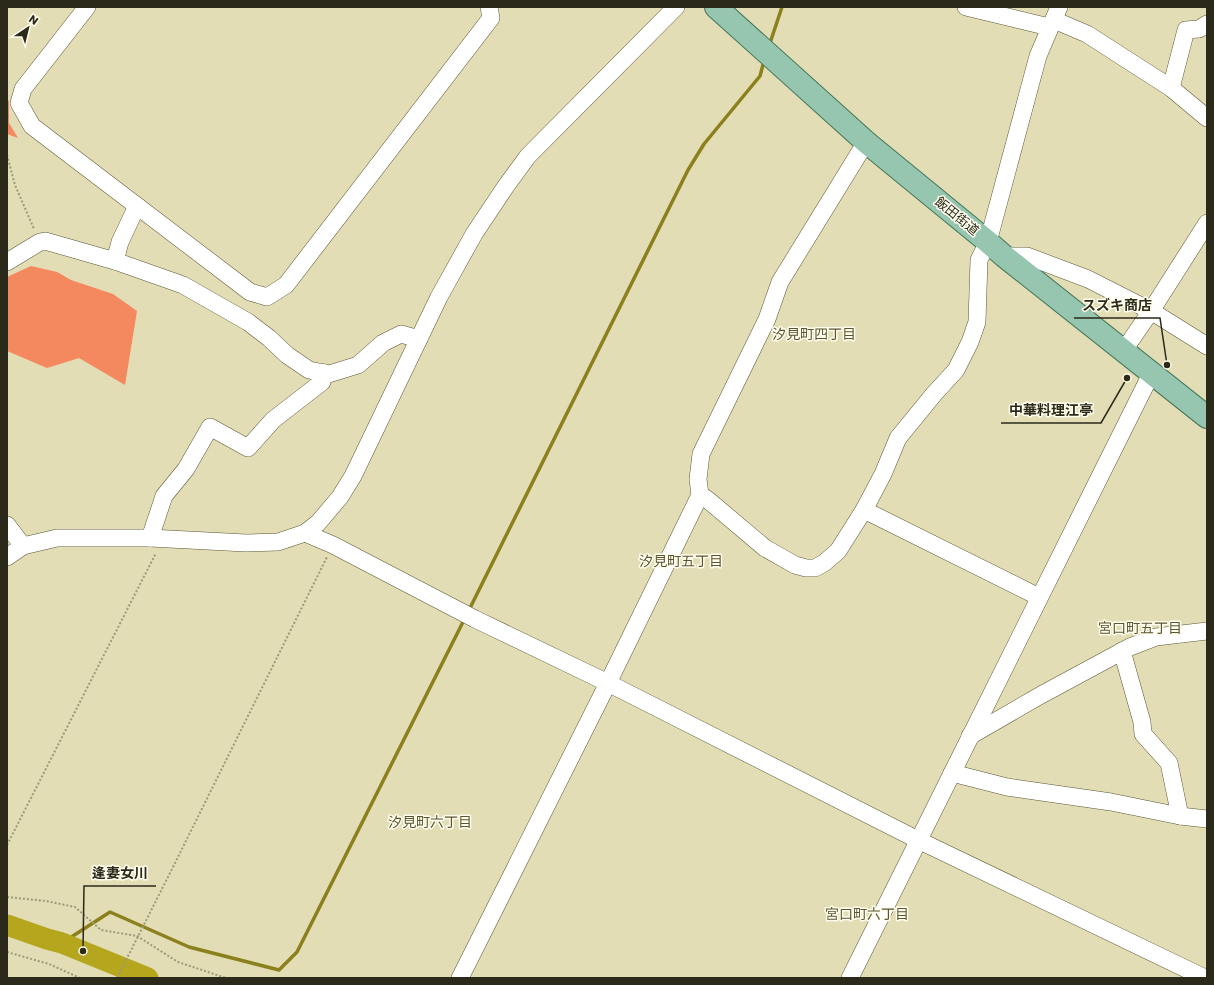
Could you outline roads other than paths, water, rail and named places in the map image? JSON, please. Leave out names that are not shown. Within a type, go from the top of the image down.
[{"type":"main road","name":"飯田街道","points":[[716,7],[866,142],[1004,256],[1207,416]]},
{"type":"street","points":[[87,7],[23,89],[19,104],[32,126],[250,292],[267,297],[286,285],[291,279],[491,18],[490,7]]},
{"type":"street","points":[[7,557],[23,546],[57,538],[156,539],[246,543],[278,542],[305,533],[318,523],[340,497],[353,476],[439,297],[474,234],[506,186],[528,156],[676,7]]},
{"type":"street","points":[[966,7],[1054,18],[1087,34],[1172,88],[1207,118]]},
{"type":"street","points":[[700,495],[765,548],[785,560],[806,568],[814,568],[824,563],[838,551],[864,510],[883,474],[898,438],[956,370],[970,342],[977,322],[979,260],[988,242],[1038,56],[1054,18]]},
{"type":"street","points":[[1172,88],[1186,30],[1199,29],[1207,24]]},
{"type":"street","points":[[460,978],[608,683],[700,495],[698,478],[701,454],[767,320],[780,282],[866,142]]},
{"type":"street","points":[[115,260],[120,242],[137,206]]},
{"type":"street","points":[[1124,350],[1151,311],[1207,223]]},
{"type":"street","points":[[7,262],[40,242],[45,241],[115,260],[183,284],[248,322],[269,338],[287,355],[309,370],[329,374],[358,365],[383,343],[401,334],[419,339]]},
{"type":"street","points":[[1004,256],[1027,256],[1088,279],[1151,311],[1207,346]]},
{"type":"street","points":[[156,539],[164,496],[186,469],[210,427],[248,448],[273,420],[322,382],[322,372]]},
{"type":"street","points":[[850,978],[1152,372]]},
{"type":"street","points":[[864,510],[1040,597]]},
{"type":"street","points":[[7,525],[23,546]]},
{"type":"street","points":[[305,533],[333,545],[468,615],[608,683],[918,840],[1205,978]]},
{"type":"street","points":[[970,736],[1122,651],[1156,637],[1207,631]]},
{"type":"street","points":[[1122,651],[1142,722],[1143,734],[1169,763],[1180,816]]},
{"type":"street","points":[[952,773],[1007,787],[1111,802],[1180,816],[1207,819]]},
{"type":"waterway","points":[[769,46],[782,7]]},
{"type":"waterway","points":[[469,610],[688,170],[704,144],[760,76],[764,61]]},
{"type":"waterway","points":[[62,943],[110,912],[189,947],[279,970],[297,952],[464,620]]},
{"type":"waterway","points":[[7,925],[62,943],[148,978]]},
{"type":"place","name":"スズキ商店","points":[[1167,365]]},
{"type":"place","name":"中華料理江亭","points":[[1127,378]]},
{"type":"place","name":"逢妻女川","points":[[83,951]]},
{"type":"district","name":"汐見町四丁目","points":[[814,334]]},
{"type":"district","name":"汐見町五丁目","points":[[681,561]]},
{"type":"district","name":"宮口町五丁目","points":[[1140,628]]},
{"type":"district","name":"汐見町六丁目","points":[[430,822]]},
{"type":"district","name":"宮口町六丁目","points":[[867,914]]}]
